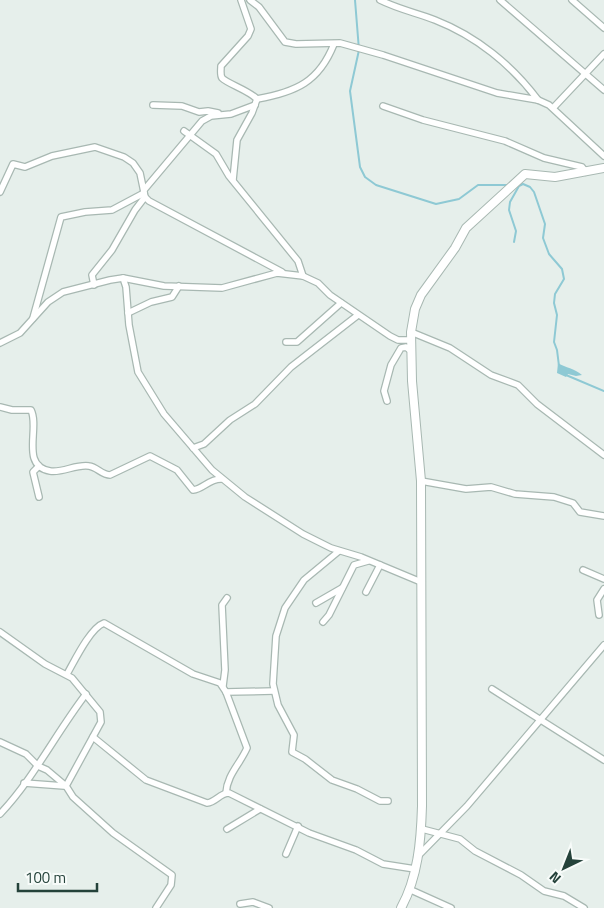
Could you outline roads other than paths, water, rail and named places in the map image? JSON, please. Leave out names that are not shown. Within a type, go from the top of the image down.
[{"type":"street","points":[[241,0],[250,22],[250,33],[223,63],[221,74],[224,79],[247,90],[256,102]]},
{"type":"street","points":[[250,0],[259,7],[283,41],[296,44],[334,44],[383,55],[497,93],[538,100],[554,108],[561,117],[581,133],[604,156]]},
{"type":"street","points":[[380,0],[437,20],[479,42],[522,79],[538,100]]},
{"type":"street","points":[[500,0],[604,90]]},
{"type":"street","points":[[572,0],[604,28]]},
{"type":"street","points":[[94,285],[92,275],[112,250],[134,210],[186,133],[211,116],[231,114],[305,83],[324,66],[334,44]]},
{"type":"street","points":[[554,108],[587,75],[604,54]]},
{"type":"street","points":[[233,180],[237,140],[256,102]]},
{"type":"street","points":[[153,105],[179,106],[198,112],[208,110],[223,114]]},
{"type":"street","points":[[383,106],[422,120],[505,141],[544,158],[582,167],[586,172]]},
{"type":"street","points":[[186,133],[216,154],[233,180],[298,261],[303,276]]},
{"type":"street","points":[[0,192],[12,164],[25,167],[91,146],[128,159],[140,174],[149,202],[285,274]]},
{"type":"street","points":[[401,908],[411,890],[422,829],[421,481],[411,351],[411,336],[417,302],[430,280],[455,248],[468,224],[503,196],[525,174],[555,177],[604,168]]},
{"type":"street","points":[[32,320],[57,224],[61,216],[112,210],[145,193]]},
{"type":"street","points":[[0,343],[20,333],[48,302],[62,292],[123,278],[179,286],[222,288],[277,274],[303,276],[318,283],[341,303],[390,336],[398,340],[411,336],[450,348],[491,375],[518,384],[537,404],[604,455]]},
{"type":"street","points":[[123,278],[126,287],[128,313],[138,372],[164,414],[221,479],[274,518],[303,534],[339,551],[370,561],[421,582]]},
{"type":"street","points":[[128,313],[151,302],[172,297],[179,286]]},
{"type":"street","points":[[286,342],[297,342],[341,303]]},
{"type":"street","points":[[193,448],[204,444],[230,420],[254,404],[291,367],[358,315]]},
{"type":"street","points":[[390,336],[401,348]]},
{"type":"street","points":[[388,401],[384,391],[391,365],[401,348],[406,346],[411,351]]},
{"type":"street","points":[[0,407],[12,410],[29,408],[31,411],[33,456],[39,466],[52,471],[88,466],[110,475],[150,456],[178,470],[193,490],[199,489],[210,480],[221,479]]},
{"type":"street","points":[[39,466],[33,472],[39,497]]},
{"type":"street","points":[[421,481],[466,489],[491,487],[515,494],[554,497],[572,503],[580,512],[604,516]]},
{"type":"street","points":[[339,551],[304,580],[285,608],[273,649],[274,691],[278,705],[294,735],[292,752],[305,759],[332,780],[357,789],[380,801],[388,801]]},
{"type":"street","points":[[323,622],[329,615],[354,565],[370,561]]},
{"type":"street","points":[[366,592],[380,565]]},
{"type":"street","points":[[582,570],[604,579]]},
{"type":"street","points":[[316,602],[342,588]]},
{"type":"street","points":[[600,615],[597,600],[604,589]]},
{"type":"street","points":[[226,793],[226,784],[230,775],[247,748],[224,689],[226,670],[222,605],[227,598]]},
{"type":"street","points":[[67,674],[97,627],[104,624],[193,674],[224,689],[274,691]]},
{"type":"street","points":[[0,632],[45,664],[67,674],[86,694],[102,716],[93,737],[66,786]]},
{"type":"street","points":[[417,857],[467,806],[604,645]]},
{"type":"street","points":[[492,689],[604,760]]},
{"type":"street","points":[[0,814],[38,766],[55,737],[86,694]]},
{"type":"street","points":[[93,737],[150,782],[207,803],[226,793]]},
{"type":"street","points":[[0,742],[19,750],[38,766],[47,770],[66,786],[73,797],[113,833],[172,875],[171,885],[156,908]]},
{"type":"street","points":[[24,783],[66,786]]},
{"type":"street","points":[[226,793],[298,826],[309,833],[356,850],[383,864],[415,869]]},
{"type":"street","points":[[227,830],[260,808]]},
{"type":"street","points":[[286,854],[298,826]]},
{"type":"street","points":[[422,829],[465,842],[475,851],[521,875],[544,891],[564,896],[584,908]]},
{"type":"street","points":[[411,890],[451,908]]},
{"type":"street","points":[[240,904],[253,902],[269,908]]},
{"type":"water","points":[[558,363],[582,375],[568,374],[566,377],[557,373]]},
{"type":"waterway","points":[[355,0],[359,50],[350,91],[360,167],[365,177],[376,185],[436,204],[459,199],[478,185],[511,185]]},
{"type":"waterway","points":[[514,242],[516,231],[509,210],[510,202],[519,186],[523,184],[530,187],[534,192],[545,224],[543,238],[549,254],[562,269],[564,279],[555,294],[554,303],[557,315],[554,342],[559,366]]},
{"type":"waterway","points":[[566,375],[604,391]]}]
